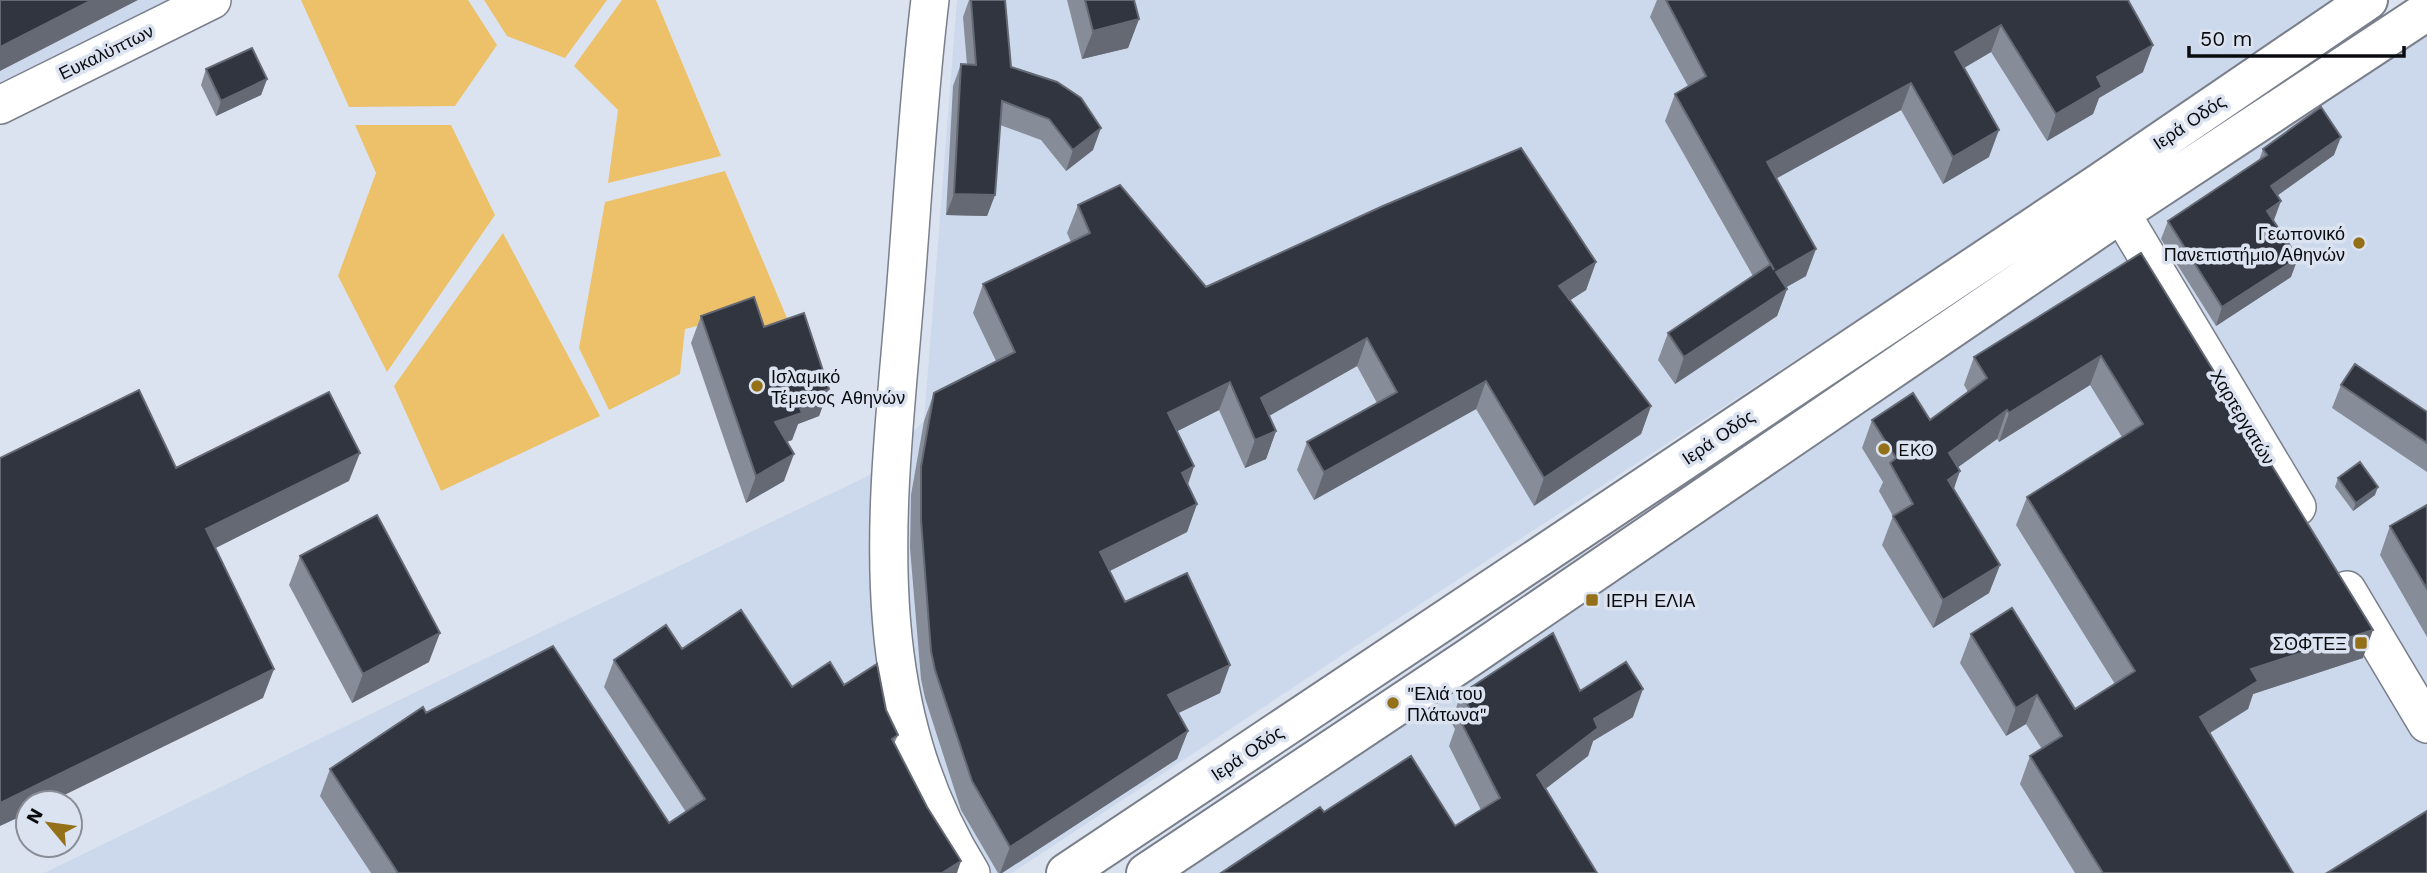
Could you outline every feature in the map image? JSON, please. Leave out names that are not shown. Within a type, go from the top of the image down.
[{"type":"main road","name":"Ιερά Οδός","points":[[1146,873],[1470,657],[2111,197],[2368,0]]},
{"type":"main road","name":"Ιερά Οδός","points":[[1066,873],[2111,197],[2427,11]]},
{"type":"street","name":"Ευκαλύπτων","points":[[0,105],[212,0]]},
{"type":"street","points":[[930,0],[888,509],[889,607],[892,647],[917,753],[934,804],[953,845],[971,873]]},
{"type":"street","name":"Χαρτεργατών","points":[[2111,197],[2427,724]]},
{"type":"shaded area","points":[[0,0],[180,0],[0,89]]},
{"type":"shaded area","points":[[301,0],[468,0],[497,45],[455,106],[349,107]]},
{"type":"shaded area","points":[[484,0],[607,0],[565,58],[507,36]]},
{"type":"shaded area","points":[[622,0],[656,0],[721,156],[608,183],[618,110],[574,66]]},
{"type":"shaded area","points":[[957,0],[2339,0],[2124,146],[1012,873],[44,873],[73,859],[84,859],[84,854],[868,476],[924,421]]},
{"type":"shaded area","points":[[2427,30],[2427,873],[1183,873],[2104,247]]},
{"type":"shaded area","points":[[355,125],[451,125],[495,215],[387,372],[338,276],[376,173]]},
{"type":"shaded area","points":[[725,171],[787,318],[756,330],[751,312],[685,329],[680,374],[609,410],[579,348],[605,202]]},
{"type":"shaded area","points":[[503,233],[600,416],[441,491],[394,386]]},
{"type":"building","points":[[0,0],[92,0],[0,47]]},
{"type":"building","points":[[971,0],[1005,0],[1011,67],[1057,82],[1081,98],[1101,128],[1073,150],[1049,119],[1002,101],[995,195],[954,194],[961,64],[976,65]]},
{"type":"building","points":[[1085,0],[1134,0],[1139,19],[1093,31]]},
{"type":"building","points":[[1666,0],[2128,0],[2153,45],[2097,77],[2102,87],[2056,114],[2001,25],[1955,52],[1999,130],[1953,157],[1911,83],[1767,162],[1816,249],[1776,272],[1787,289],[1684,357],[1668,333],[1771,264],[1675,94],[1706,76]]},
{"type":"building","points":[[252,48],[267,79],[221,101],[206,69]]},
{"type":"building","points":[[2321,107],[2341,137],[2271,186],[2281,201],[2267,211],[2298,258],[2222,307],[2168,221],[2267,155],[2263,149]]},
{"type":"building","points":[[1521,148],[1596,262],[1559,286],[1651,406],[1544,478],[1486,381],[1324,472],[1307,442],[1397,392],[1367,338],[1261,398],[1276,431],[1255,440],[1230,382],[1168,413],[1194,466],[1182,473],[1197,504],[1100,552],[1125,602],[1187,573],[1230,665],[1168,695],[1188,731],[1010,847],[972,781],[935,670],[931,651],[921,520],[921,467],[934,393],[1015,352],[983,284],[1090,233],[1078,205],[1120,185],[1206,287],[1383,206]]},
{"type":"building","points":[[2141,253],[2373,630],[2251,669],[2258,681],[2200,717],[2293,873],[2103,873],[2030,756],[2062,736],[2037,695],[2016,708],[1971,634],[2012,608],[2075,709],[2135,671],[2027,497],[2143,424],[2101,356],[2009,413],[2007,410],[1949,453],[1960,471],[1948,480],[2000,565],[1943,600],[1893,516],[1913,504],[1890,463],[1896,458],[1872,420],[1913,393],[1930,420],[1987,378],[1974,357]]},
{"type":"building","name":"Ισλαμικό Τέμενος Αθηνών","points":[[754,297],[764,327],[804,313],[829,389],[797,400],[802,413],[775,422],[794,454],[756,476],[701,316]]},
{"type":"building","points":[[2355,364],[2427,412],[2427,443],[2341,385]]},
{"type":"building","points":[[139,390],[176,468],[329,392],[360,453],[206,529],[274,669],[29,789],[14,789],[14,796],[0,803],[0,458]]},
{"type":"building","points":[[2360,462],[2378,487],[2356,503],[2338,478]]},
{"type":"building","points":[[2427,505],[2427,589],[2390,526]]},
{"type":"building","points":[[377,515],[440,633],[363,674],[300,556]]},
{"type":"building","points":[[741,610],[792,687],[830,662],[844,685],[877,664],[886,710],[898,735],[892,739],[927,807],[961,861],[942,873],[398,873],[330,769],[423,707],[426,713],[553,646],[669,823],[705,799],[614,660],[666,625],[682,649]]},
{"type":"building","points":[[1553,633],[1580,691],[1626,662],[1643,689],[1594,719],[1598,728],[1537,775],[1597,873],[1221,873],[1320,807],[1324,812],[1411,756],[1455,826],[1500,798],[1459,718],[1472,712],[1461,694]]},
{"type":"building","points":[[2427,811],[2427,873],[2327,873]]},
{"type":"place","name":"Γεωπονικό Πανεπιστήμιο Αθηνών","points":[[2359,243]]},
{"type":"place","name":"Ισλαμικό Τέμενος Αθηνών","points":[[757,386]]},
{"type":"place","name":"EKO","points":[[1884,449]]},
{"type":"place","name":"ΙΕΡΗ ΕΛΙΑ","points":[[1592,600]]},
{"type":"place","name":"ΣΟΦΤΕΞ","points":[[2361,643]]},
{"type":"place","name":"\"Ελιά του Πλάτωνα\"","points":[[1393,703]]}]
